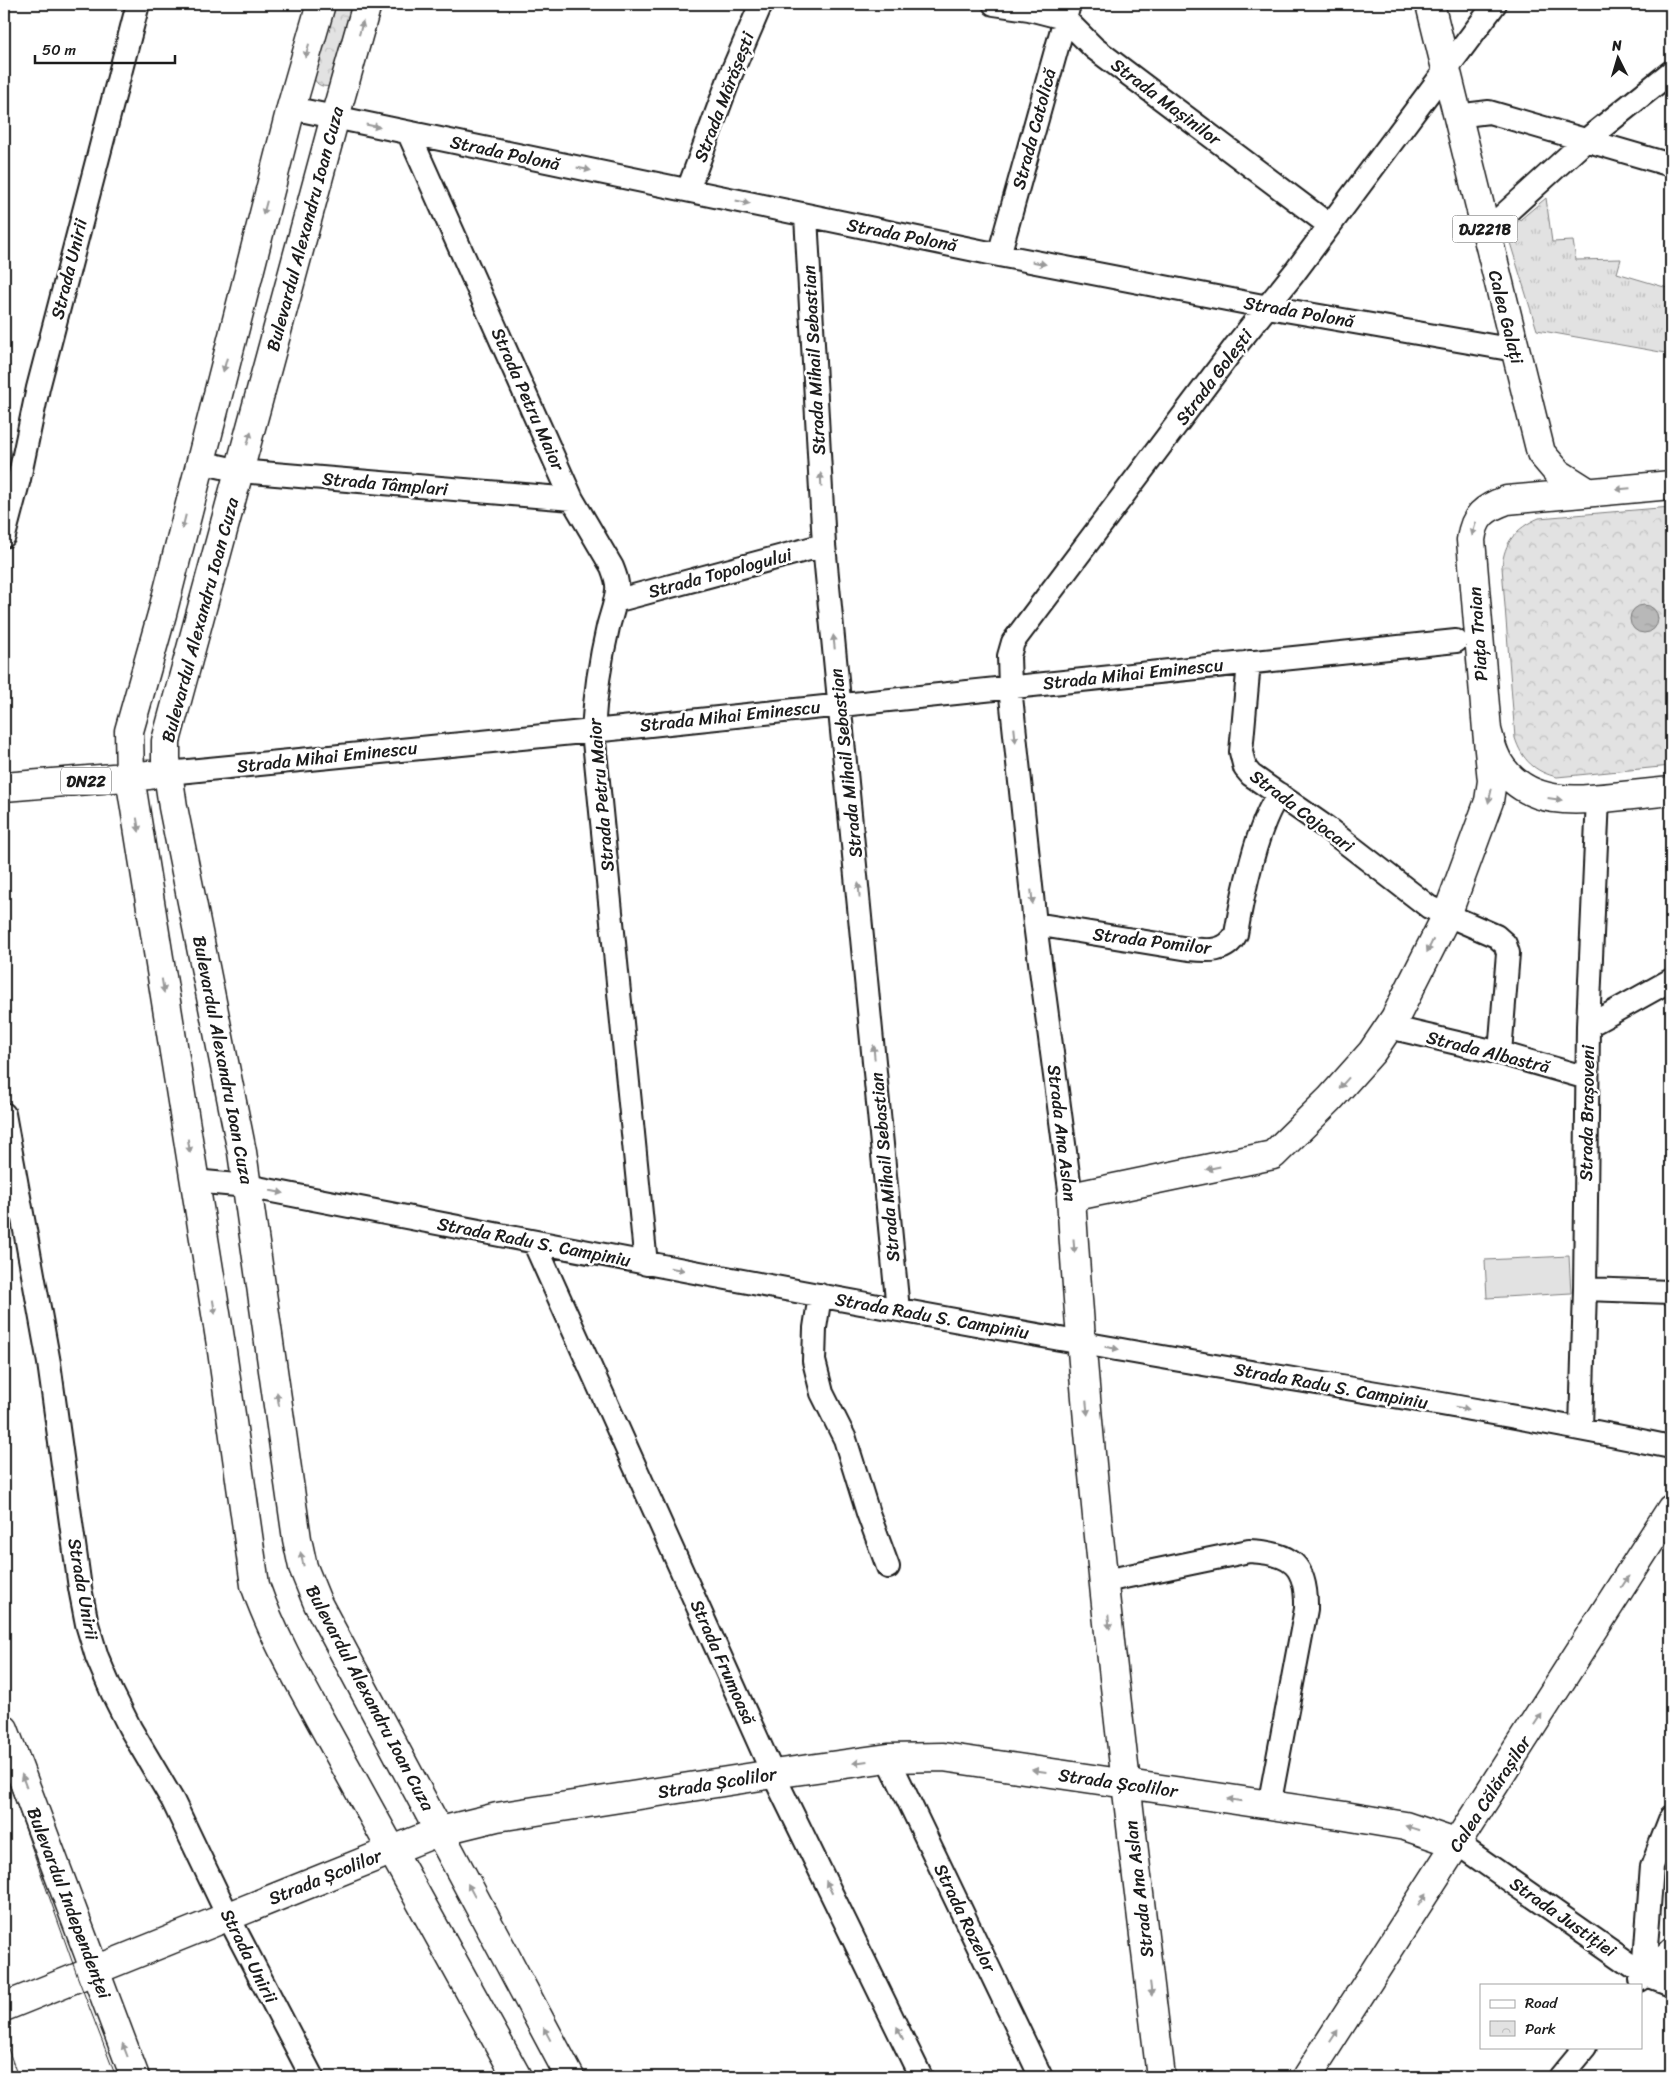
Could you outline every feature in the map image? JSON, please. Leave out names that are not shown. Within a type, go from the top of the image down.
[{"type":"main road","points":[[320,4],[291,108],[162,614],[129,731],[130,777],[222,1351],[255,1585],[268,1620],[390,1850],[517,2077]]},
{"type":"main road","name":"Bulevardul Alexandru Ioan Cuza","points":[[367,4],[166,741],[168,773],[247,1186],[297,1539],[303,1566],[318,1604],[570,2077]]},
{"type":"main road","name":"Calea Galați","points":[[1430,4],[1514,350],[1542,453],[1558,473],[1588,492]]},
{"type":"main road","points":[[1507,500],[1534,477],[1542,453]]},
{"type":"main road","name":"Piața Traian","points":[[1671,485],[1507,500],[1493,505],[1478,518],[1473,528],[1471,540],[1487,730],[1494,754],[1502,768],[1523,788],[1549,798],[1562,800],[1671,791]]},
{"type":"main road","points":[[1071,1197],[1273,1155],[1330,1099],[1372,1052],[1389,1027],[1447,915],[1492,794],[1487,730]]},
{"type":"main road","name":"Strada Mihai Eminescu","points":[[4,787],[168,773]]},
{"type":"main road","name":"Strada Ana Aslan","points":[[1071,1197],[1080,1343],[1126,1784],[1161,2077]]},
{"type":"main road","name":"Calea Călărașilor","points":[[1307,2077],[1671,1509]]},
{"type":"main road","name":"Bulevardul Independenței","points":[[4,1728],[135,2077]]},
{"type":"main road","name":"Strada Școlilor","points":[[4,2007],[440,1831],[497,1817],[888,1758],[943,1757],[1388,1822],[1458,1844]]},
{"type":"street","name":"Strada Unirii","points":[[4,536],[19,479],[38,388],[138,4]]},
{"type":"street","name":"Strada Mărășești","points":[[688,190],[731,74],[761,4]]},
{"type":"street","points":[[994,4],[1029,9],[1066,11]]},
{"type":"street","name":"Strada Golești","points":[[1010,687],[1009,656],[1014,642],[1495,4]]},
{"type":"street","name":"Strada Mașinilor","points":[[1066,11],[1094,48],[1329,225]]},
{"type":"street","name":"Strada Catolică","points":[[999,255],[1066,11]]},
{"type":"street","points":[[1485,232],[1585,141],[1671,72]]},
{"type":"street","name":"Strada Polonă","points":[[291,108],[999,255],[1268,307],[1514,350]]},
{"type":"street","points":[[1456,116],[1489,112],[1671,165]]},
{"type":"street","name":"Strada Petru Maior","points":[[409,134],[572,499],[612,567],[617,584],[615,602],[594,700],[592,731],[646,1264]]},
{"type":"street","name":"Strada Mihail Sebastian","points":[[806,216],[824,545],[898,1310]]},
{"type":"street","name":"Strada Tâmplari","points":[[200,462],[240,471],[572,499]]},
{"type":"street","name":"Strada Topologului","points":[[615,602],[824,545]]},
{"type":"street","name":"Strada Mihai Eminescu","points":[[168,773],[1456,641]]},
{"type":"street","name":"Strada Cojocari","points":[[1249,662],[1241,742],[1242,761],[1251,775],[1327,828],[1423,903],[1496,936],[1507,949],[1500,1053]]},
{"type":"street","name":"Strada Ana Aslan","points":[[1010,687],[1035,924],[1071,1197]]},
{"type":"street","name":"Strada Pomilor","points":[[1035,924],[1189,949],[1210,951],[1225,947],[1231,943],[1236,934],[1256,849],[1269,812],[1279,794]]},
{"type":"street","name":"Strada Brașoveni","points":[[1580,1428],[1585,1289],[1588,1026],[1598,798]]},
{"type":"street","points":[[1588,1026],[1671,980]]},
{"type":"street","name":"Strada Albastră","points":[[1389,1027],[1500,1053],[1587,1078]]},
{"type":"street","name":"Strada Unirii","points":[[4,1114],[48,1363],[80,1588],[87,1624],[97,1657],[130,1728],[173,1801],[228,1916],[312,2077]]},
{"type":"street","name":"Strada Radu S. Campiniu","points":[[194,1181],[247,1186],[820,1296],[1080,1343],[1580,1428],[1671,1447]]},
{"type":"street","name":"Strada Frumoasă","points":[[534,1242],[773,1774],[921,2077]]},
{"type":"street","points":[[1585,1289],[1671,1292]]},
{"type":"street","points":[[820,1296],[815,1328],[814,1362],[822,1393],[844,1439],[888,1567]]},
{"type":"street","points":[[1105,1581],[1249,1550],[1267,1552],[1288,1559],[1300,1570],[1306,1589],[1306,1609],[1269,1806]]},
{"type":"street","name":"Strada Rozelor","points":[[888,1758],[1041,2077]]},
{"type":"street","points":[[1640,1980],[1652,1866],[1671,1817]]},
{"type":"street","name":"Strada Justiției","points":[[1458,1844],[1640,1980],[1671,1984]]},
{"type":"street","points":[[1640,1980],[1671,1950]]},
{"type":"street","points":[[1560,2077],[1584,2048]]},
{"type":"green space","points":[[329,4],[357,4],[333,86],[318,84],[313,76]]},
{"type":"green space","points":[[1546,198],[1552,242],[1573,241],[1576,260],[1621,259],[1617,273],[1671,289],[1671,337],[1666,353],[1537,330],[1507,233],[1509,229]]},
{"type":"green space","points":[[1671,507],[1671,766],[1557,777],[1542,772],[1530,764],[1521,753],[1515,738],[1502,567],[1505,550],[1518,531],[1539,518]]},
{"type":"green space","points":[[1569,1256],[1571,1293],[1487,1298],[1485,1260]]},
{"type":"water","points":[[1644,605],[1654,609],[1658,619],[1654,629],[1644,633],[1634,629],[1630,619],[1634,609]]},
{"type":"tram line","points":[[4,1769],[78,1978],[116,2077]]},
{"type":"tram line","points":[[4,2037],[18,2077]]}]
